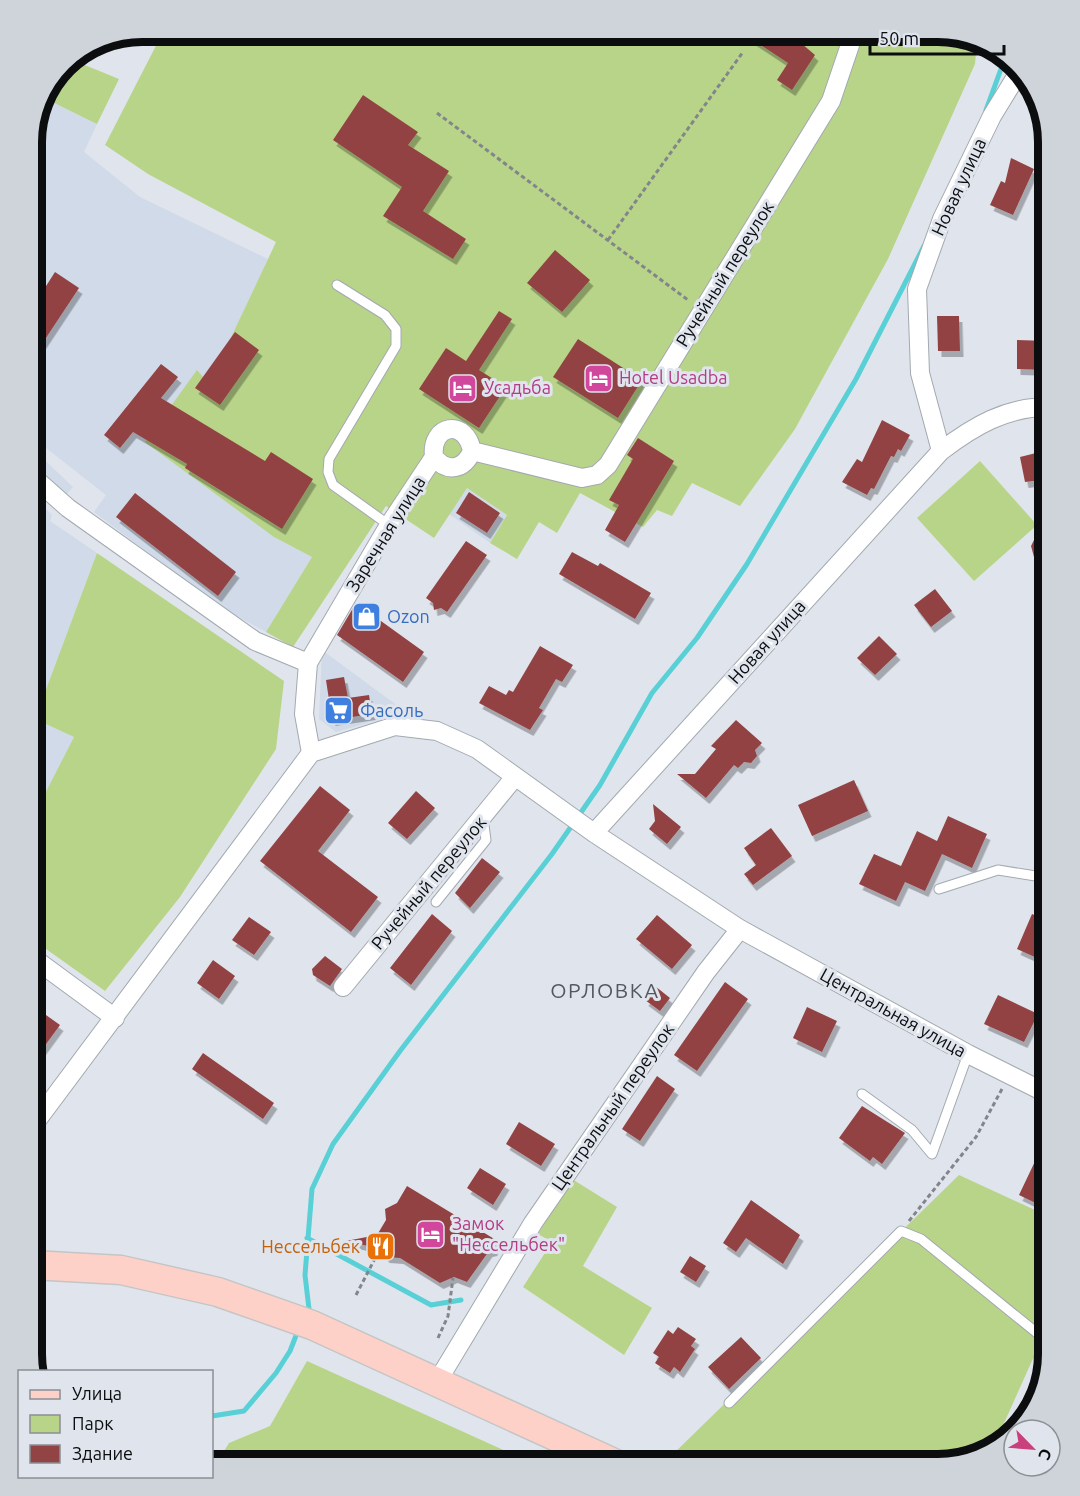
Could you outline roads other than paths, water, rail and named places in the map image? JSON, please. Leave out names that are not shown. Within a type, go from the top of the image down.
[{"type":"main road","points":[[42,1266],[121,1270],[218,1292],[312,1325],[594,1454]]},
{"type":"street","name":"Ручейный переулок","points":[[472,451],[582,478],[597,475],[609,465],[831,101],[850,42]]},
{"type":"street","name":"Новая улица","points":[[941,451],[920,373],[917,289],[947,209],[992,116],[1015,79]]},
{"type":"street","name":"Новая улица","points":[[594,833],[941,451],[973,426],[1030,407],[1038,407]]},
{"type":"street","name":"Заречная улица","points":[[311,753],[304,714],[308,663],[389,525],[434,457],[432,445],[438,434],[449,429],[461,431],[470,439],[472,451]]},
{"type":"street","points":[[434,457],[440,465],[450,468],[460,467],[468,460],[472,451]]},
{"type":"street","points":[[42,485],[68,508],[255,641],[308,663]]},
{"type":"street","points":[[42,1114],[311,753],[395,726],[437,731],[477,749],[514,778],[594,833]]},
{"type":"street","name":"Ручейный переулок","points":[[343,987],[514,778]]},
{"type":"street","name":"Центральная улица","points":[[594,833],[740,928],[968,1054],[1010,1075],[1038,1086]]},
{"type":"street","name":"Центральный переулок","points":[[437,1382],[533,1223],[706,972],[740,928]]},
{"type":"street","points":[[42,964],[115,1018]]},
{"type":"lane","points":[[337,285],[385,315],[396,329],[396,346],[329,459],[328,465],[333,485],[389,525]]},
{"type":"lane","points":[[436,902],[486,840],[483,818]]},
{"type":"lane","points":[[939,889],[998,870],[1038,876]]},
{"type":"lane","points":[[862,1094],[912,1130],[932,1154],[968,1054]]},
{"type":"lane","points":[[729,1402],[901,1231],[921,1239],[1038,1334]]},
{"type":"waterway","points":[[986,110],[1002,66]]},
{"type":"waterway","points":[[306,1315],[309,1309],[305,1275],[312,1189],[333,1144],[400,1051],[552,854],[600,785],[652,693],[697,638],[747,564],[856,379],[924,246]]},
{"type":"waterway","points":[[307,1238],[431,1305],[461,1300]]},
{"type":"waterway","points":[[213,1416],[244,1411],[276,1373],[290,1351],[299,1328]]},
{"type":"place","name":"Hotel Usadba","points":[[598,378]]},
{"type":"place","name":"Усадьба","points":[[463,388]]},
{"type":"place","name":"Ozon","points":[[366,617]]},
{"type":"place","name":"Фасоль","points":[[339,711]]},
{"type":"place","name":"Замок \"Нессельбек\"","points":[[431,1234]]},
{"type":"place","name":"Нессельбек","points":[[381,1247]]},
{"type":"district","name":"ОРЛОВКА","points":[[605,991]]}]
